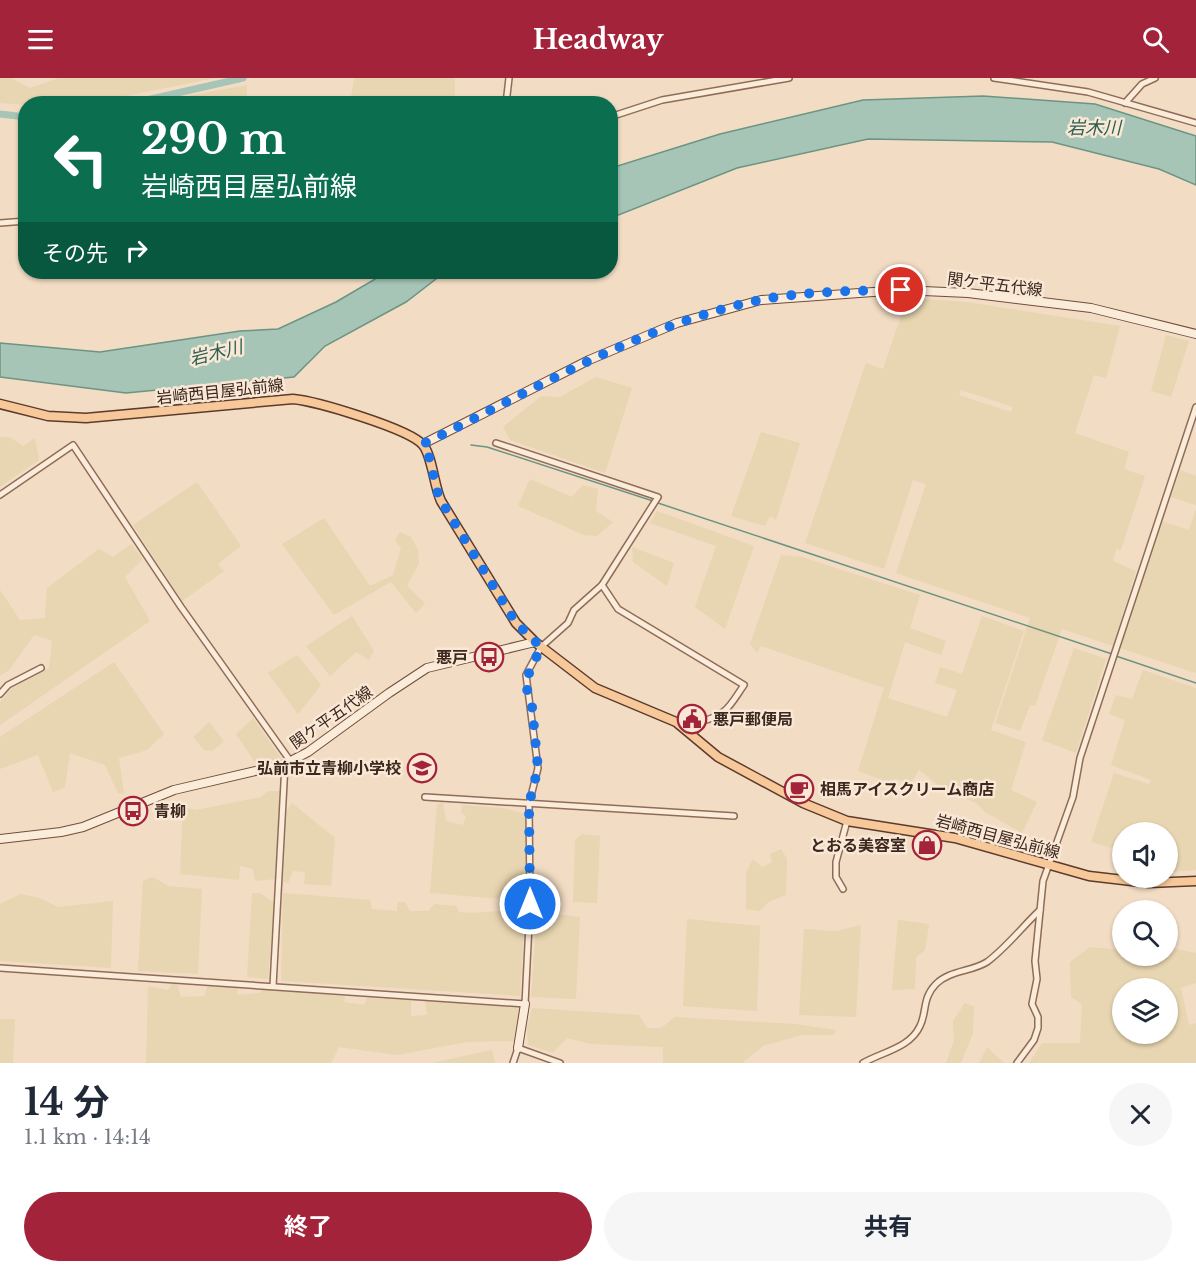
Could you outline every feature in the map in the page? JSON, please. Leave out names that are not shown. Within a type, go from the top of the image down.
[{"type":"main road","name":"関ケ平五代線","points":[[423,444],[589,360],[677,323],[761,300],[890,290],[969,293],[1090,308],[1196,334]]},
{"type":"main road","name":"岩崎西目屋弘前線","points":[[0,404],[48,416],[86,418],[293,399],[323,405],[380,425],[423,444],[427,451],[433,482],[441,501],[516,623],[538,644],[595,688],[668,718],[733,766],[803,803],[847,821],[955,838],[1089,876],[1138,882],[1196,881]]},
{"type":"main road","name":"関ケ平五代線","points":[[0,839],[61,832],[83,827],[174,790],[288,763],[427,668],[538,644]]},
{"type":"main road","points":[[518,1048],[525,1004]]},
{"type":"street","points":[[507,96],[509,78]]},
{"type":"street","points":[[618,114],[662,100],[789,78]]},
{"type":"street","points":[[994,78],[1088,92],[1196,123]]},
{"type":"street","points":[[1125,102],[1142,84],[1155,78]]},
{"type":"street","points":[[0,224],[18,222]]},
{"type":"street","points":[[1017,1063],[1034,1040],[1038,1028],[1038,1017],[1032,1004],[1037,979],[1035,961],[1047,864],[1073,797],[1080,758],[1196,407]]},
{"type":"street","points":[[0,968],[525,1004],[530,904],[529,804],[538,768],[532,707],[525,682],[538,644],[568,623],[574,610],[602,585],[658,497],[496,443]]},
{"type":"street","points":[[0,495],[73,445],[288,763],[273,986]]},
{"type":"street","points":[[602,585],[618,609],[744,685],[727,710],[716,718],[704,721],[692,735]]},
{"type":"street","points":[[0,694],[8,685],[41,668]]},
{"type":"street","points":[[426,797],[735,816]]},
{"type":"street","points":[[843,889],[837,877],[836,862],[847,821]]},
{"type":"street","points":[[863,1063],[902,1046],[914,1037],[921,1024],[923,1005],[938,982],[955,972],[986,962],[1040,910]]},
{"type":"street","points":[[513,1063],[518,1048],[560,1063]]},
{"type":"shaded area","points":[[0,78],[11,78],[30,88],[59,78],[215,78],[126,96],[18,96],[18,104],[0,103]]},
{"type":"shaded area","points":[[455,78],[455,96],[351,96],[354,79]]},
{"type":"shaded area","points":[[247,85],[247,96],[187,96]]},
{"type":"shaded area","points":[[907,298],[966,302],[1120,326],[1106,378],[1094,375],[1075,433],[1129,452],[1124,469],[1145,476],[1121,550],[1116,549],[1113,561],[1136,571],[1113,646],[1062,629],[1035,706],[1030,705],[1020,731],[995,723],[1030,618],[896,573],[926,484],[913,480],[884,569],[805,543],[866,363],[883,369]],"holes":[[[961,390],[1013,407],[1011,412],[959,395]]]},
{"type":"shaded area","points":[[1166,335],[1189,341],[1171,397],[1151,391]]},
{"type":"shaded area","points":[[596,377],[632,388],[605,473],[510,440],[503,427],[541,396],[560,397]]},
{"type":"shaded area","points":[[761,432],[800,443],[776,520],[770,516],[765,526],[731,516]]},
{"type":"shaded area","points":[[0,437],[10,437],[23,446],[35,438],[39,460],[0,487]]},
{"type":"shaded area","points":[[1180,470],[1196,476],[1196,505],[1171,497]]},
{"type":"shaded area","points":[[530,479],[572,497],[583,485],[598,489],[596,511],[613,522],[597,536],[584,535],[518,506]]},
{"type":"shaded area","points":[[197,482],[241,546],[218,564],[224,571],[182,601],[133,525]]},
{"type":"shaded area","points":[[1196,509],[1196,673],[1119,648],[1161,521],[1189,530]]},
{"type":"shaded area","points":[[657,511],[754,546],[725,629],[695,607],[716,546],[650,523]]},
{"type":"shaded area","points":[[324,518],[370,586],[393,575],[401,548],[395,540],[400,532],[411,537],[418,550],[419,563],[407,586],[425,603],[416,613],[391,582],[334,615],[282,544]]},
{"type":"shaded area","points":[[131,544],[143,559],[125,577],[150,621],[0,725],[0,702],[11,689],[49,668],[52,641],[34,635],[9,670],[0,676],[0,590],[20,620],[45,618],[47,588],[99,549],[113,557]]},
{"type":"shaded area","points":[[632,547],[674,563],[667,586],[633,562]]},
{"type":"shaded area","points":[[781,555],[802,557],[920,595],[910,628],[946,641],[941,655],[905,642],[888,698],[947,717],[957,690],[935,683],[940,667],[962,674],[982,616],[1024,631],[991,730],[1026,742],[1011,790],[1037,802],[1022,833],[985,812],[977,804],[938,785],[919,770],[911,783],[896,779],[885,781],[858,771],[884,688],[761,646],[757,653],[750,644]]},
{"type":"shaded area","points":[[352,616],[374,651],[369,660],[356,652],[330,676],[306,646]]},
{"type":"shaded area","points":[[1074,648],[1106,659],[1076,753],[1042,740]]},
{"type":"shaded area","points":[[297,655],[321,685],[298,714],[268,673]]},
{"type":"shaded area","points":[[114,662],[164,734],[147,750],[119,758],[124,794],[118,793],[105,765],[70,753],[65,787],[53,792],[38,755],[0,769],[0,737]]},
{"type":"shaded area","points":[[1143,670],[1196,688],[1196,870],[1178,871],[1178,822],[1112,822],[1112,848],[1091,842],[1114,773],[1149,784],[1151,780],[1111,765],[1125,720],[1109,714],[1116,695],[1132,699]]},
{"type":"shaded area","points":[[253,718],[281,758],[256,764],[236,734]]},
{"type":"shaded area","points":[[209,722],[224,741],[213,751],[204,750],[193,737]]},
{"type":"shaded area","points":[[268,791],[280,791],[275,879],[255,881],[253,869],[240,866],[239,880],[180,874],[183,807],[196,810],[261,797]]},
{"type":"shaded area","points":[[443,802],[446,821],[463,825],[466,816],[461,813],[462,805],[503,808],[525,814],[526,901],[430,893],[437,804]]},
{"type":"shaded area","points":[[292,803],[335,838],[331,886],[304,884],[305,872],[293,871],[288,883],[283,882],[287,811]]},
{"type":"shaded area","points":[[582,834],[600,836],[597,903],[573,902],[575,840]]},
{"type":"shaded area","points":[[781,849],[787,859],[786,895],[770,901],[759,911],[746,909],[746,873],[753,859],[762,867],[772,862],[770,854]]},
{"type":"shaded area","points":[[153,877],[168,886],[202,889],[198,974],[138,971],[143,881]]},
{"type":"shaded area","points":[[252,893],[260,893],[274,903],[268,979],[247,977]]},
{"type":"shaded area","points":[[283,893],[370,900],[372,909],[397,911],[398,902],[405,902],[410,911],[429,911],[434,904],[456,906],[459,912],[472,913],[525,909],[520,996],[281,981]]},
{"type":"shaded area","points":[[21,894],[39,898],[58,907],[113,901],[111,968],[0,961],[0,904]]},
{"type":"shaded area","points":[[537,911],[580,917],[576,999],[531,997]]},
{"type":"shaded area","points":[[687,919],[760,926],[757,1011],[683,1006]]},
{"type":"shaded area","points":[[898,920],[929,924],[925,950],[916,957],[915,989],[892,990]]},
{"type":"shaded area","points":[[861,925],[856,1017],[799,1015],[804,929],[836,931]]},
{"type":"shaded area","points":[[1090,947],[1112,949],[1112,966],[1178,966],[1178,949],[1196,953],[1196,983],[1181,988],[1189,1025],[1196,1023],[1196,1063],[1029,1063],[1042,1043],[1080,1043],[1082,1004],[1071,997],[1070,962]]},
{"type":"shaded area","points":[[172,984],[177,984],[181,997],[204,996],[208,986],[237,988],[238,995],[260,993],[263,989],[345,996],[344,1002],[364,1005],[367,998],[411,1000],[411,1016],[427,1015],[425,1001],[520,1008],[514,1041],[467,1042],[397,1055],[339,1047],[331,1063],[146,1063],[148,986],[168,990]]},
{"type":"shaded area","points":[[965,1003],[974,1007],[973,1033],[961,1063],[946,1063],[954,1040],[953,1021]]},
{"type":"shaded area","points":[[532,1008],[639,1015],[647,1028],[661,1028],[675,1017],[795,1024],[836,1030],[833,1035],[802,1035],[763,1046],[742,1063],[663,1063],[663,1047],[591,1044],[567,1038],[553,1053],[528,1045],[527,1029]]},
{"type":"shaded area","points":[[0,1019],[15,1019],[13,1063],[0,1063]]},
{"type":"shaded area","points":[[987,1047],[1004,1063],[979,1063]]},
{"type":"shaded area","points":[[492,1050],[495,1063],[434,1063],[441,1061]]},
{"type":"water","name":"岩木川","points":[[983,96],[1095,104],[1196,136],[1196,185],[1159,169],[1052,142],[868,139],[737,168],[618,215],[618,166],[720,134],[863,100]]},
{"type":"water","name":"岩木川","points":[[375,279],[436,279],[406,302],[325,346],[294,377],[126,393],[0,377],[0,343],[100,352],[240,331],[278,329],[336,302]]},
{"type":"waterway","points":[[164,96],[243,78]]},
{"type":"waterway","points":[[0,114],[18,116]]},
{"type":"waterway","points":[[471,445],[487,447],[653,501]]},
{"type":"waterway","points":[[658,503],[1112,654]]},
{"type":"waterway","points":[[1116,656],[1196,683]]},
{"type":"place","name":"悪戸","points":[[489,657]]},
{"type":"place","name":"悪戸郵便局","points":[[692,719]]},
{"type":"place","name":"弘前市立青柳小学校","points":[[422,768]]},
{"type":"place","name":"相馬アイスクリーム商店","points":[[799,789]]},
{"type":"place","name":"青柳","points":[[133,811]]},
{"type":"place","name":"とおる美容室","points":[[927,845]]},
{"type":"route","points":[[530,904],[529,804],[538,768],[532,707],[525,682],[526,675],[541,647],[516,623],[441,501],[433,482],[430,461],[423,444],[589,360],[677,323],[761,300],[839,292],[901,290]]}]
